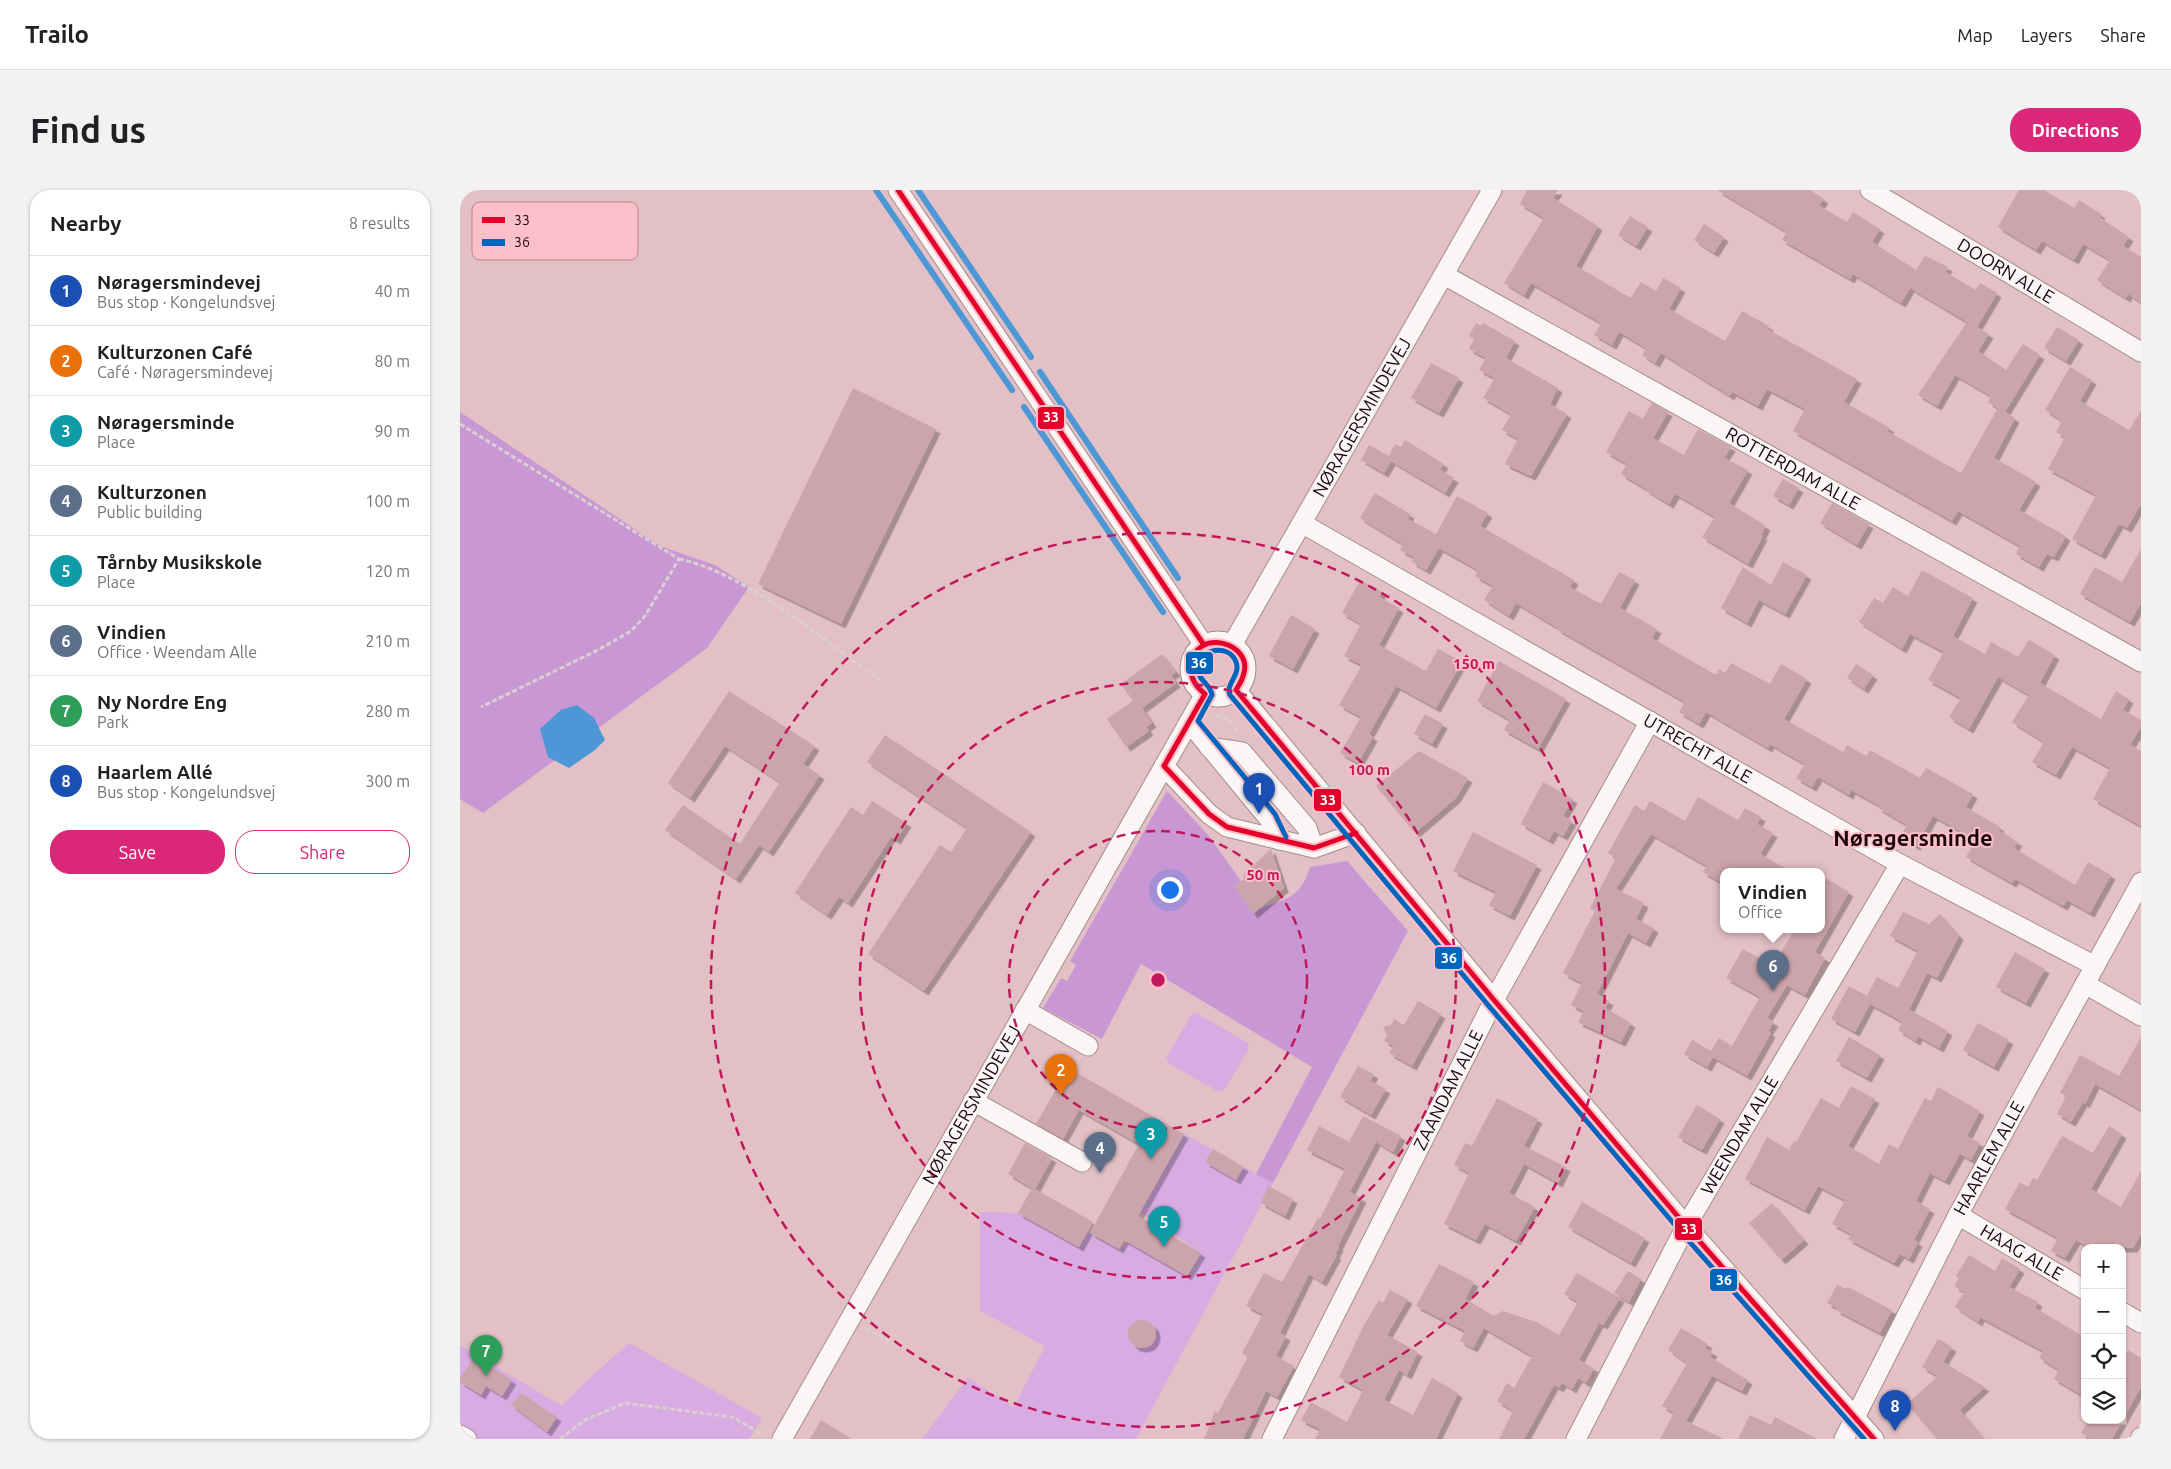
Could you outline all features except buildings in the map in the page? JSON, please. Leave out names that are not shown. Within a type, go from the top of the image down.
[{"type":"street","points":[[898,190],[1204,645]]},
{"type":"street","name":"NØRAGERSMINDEVEJ","points":[[1232,645],[1492,190]]},
{"type":"street","name":"DOORN ALLE","points":[[1870,190],[2141,352]]},
{"type":"street","name":"ROTTERDAM ALLE","points":[[1444,275],[2141,662]]},
{"type":"street","name":"UTRECHT ALLE","points":[[1302,524],[1900,864],[2095,966]]},
{"type":"street","points":[[1213,642],[1223,642],[1232,645],[1240,652],[1244,662],[1245,672],[1242,682],[1236,690],[1226,696],[1215,697],[1205,694],[1197,688],[1192,679],[1190,670],[1191,660],[1196,651],[1204,645],[1213,642]]},
{"type":"street","points":[[1236,690],[1494,1000],[1686,1226],[1874,1439]]},
{"type":"street","name":"NØRAGERSMINDEVEJ","points":[[782,1439],[1205,694]]},
{"type":"street","name":"ZAANDAM ALLE","points":[[1272,1439],[1494,1000],[1650,721]]},
{"type":"street","points":[[1189,722],[1269,819],[1279,840]]},
{"type":"street","points":[[1209,747],[1242,752],[1307,828],[1314,848]]},
{"type":"street","points":[[1164,766],[1209,814],[1227,827],[1314,848],[1356,833]]},
{"type":"street","name":"WEENDAM ALLE","points":[[1576,1439],[1686,1226],[1900,864]]},
{"type":"street","name":"HAARLEM ALLE","points":[[1844,1439],[1958,1215],[2141,882]]},
{"type":"street","points":[[2085,984],[2141,1016]]},
{"type":"street","points":[[1025,1010],[1088,1046]]},
{"type":"street","points":[[974,1101],[1082,1162]]},
{"type":"street","name":"HAAG ALLE","points":[[1958,1215],[2083,1289]]},
{"type":"street","points":[[2126,1314],[2141,1323]]},
{"type":"street","points":[[460,1435],[467,1439]]},
{"type":"path","points":[[460,424],[679,559],[696,562],[726,575],[781,610],[881,681]]},
{"type":"path","points":[[481,707],[598,650],[631,631],[645,616],[679,559]]},
{"type":"path","points":[[849,1321],[903,1347]]},
{"type":"path","points":[[560,1439],[585,1420],[626,1403],[732,1417],[772,1439]]},
{"type":"shaded area","points":[[460,412],[660,546],[715,565],[749,587],[707,648],[483,813],[460,799]]},
{"type":"shaded area","points":[[1167,791],[1209,836],[1260,908],[1286,899],[1298,891],[1310,867],[1347,861],[1408,931],[1273,1183],[1256,1174],[1312,1067],[1141,964],[1102,1039],[1043,1008],[1061,978],[1067,981],[1076,965],[1070,961]]},
{"type":"shaded area","points":[[1196,1013],[1248,1043],[1249,1049],[1224,1090],[1219,1092],[1168,1063],[1166,1058],[1192,1014]]},
{"type":"shaded area","points":[[1184,1134],[1273,1183],[1136,1439],[922,1439],[968,1378],[1014,1407],[1045,1346],[980,1311],[980,1212],[1018,1213],[1078,1247],[1087,1231],[1119,1249],[1128,1242],[1187,1276],[1200,1252],[1140,1212]]},
{"type":"shaded area","points":[[629,1343],[762,1418],[749,1439],[460,1439],[460,1345],[562,1406],[582,1385]]},
{"type":"water","points":[[577,705],[594,718],[605,740],[595,750],[569,768],[548,757],[540,729],[561,710]]},
{"type":"waterway","points":[[876,190],[1012,390]]},
{"type":"waterway","points":[[918,190],[1031,357]]},
{"type":"waterway","points":[[1040,372],[1178,578]]},
{"type":"waterway","points":[[1024,407],[1163,612]]},
{"type":"transit line","name":"33","points":[[898,190],[1204,645]]},
{"type":"transit line","name":"33","points":[[1205,694],[1196,686],[1193,679],[1191,667],[1194,654],[1202,646],[1212,643],[1223,643],[1233,647],[1241,654],[1245,664],[1242,678],[1236,690],[1494,1000],[1686,1226],[1874,1439]]},
{"type":"transit line","name":"36","points":[[1286,837],[1275,814],[1198,721],[1212,695],[1200,677],[1198,669],[1203,656],[1215,650],[1227,652],[1236,662],[1237,667],[1230,687],[1230,695],[1488,1005],[1680,1231],[1864,1439]]},
{"type":"transit line","name":"33","points":[[1205,694],[1164,766],[1209,814],[1227,827],[1314,848],[1356,833]]},
{"type":"place","name":"Nøragersmindevej","points":[[1259,814]]},
{"type":"place","name":"Vindien","points":[[1773,991]]},
{"type":"place","name":"Kulturzonen Café","points":[[1061,1095]]},
{"type":"place","name":"Nøragersminde","points":[[1151,1159]]},
{"type":"place","name":"Kulturzonen","points":[[1100,1173]]},
{"type":"place","name":"Tårnby Musikskole","points":[[1164,1247]]},
{"type":"place","name":"Ny Nordre Eng","points":[[486,1376]]},
{"type":"place","name":"Haarlem Allé","points":[[1895,1431]]},
{"type":"district","name":"Nøragersminde","points":[[1913,838]]}]
